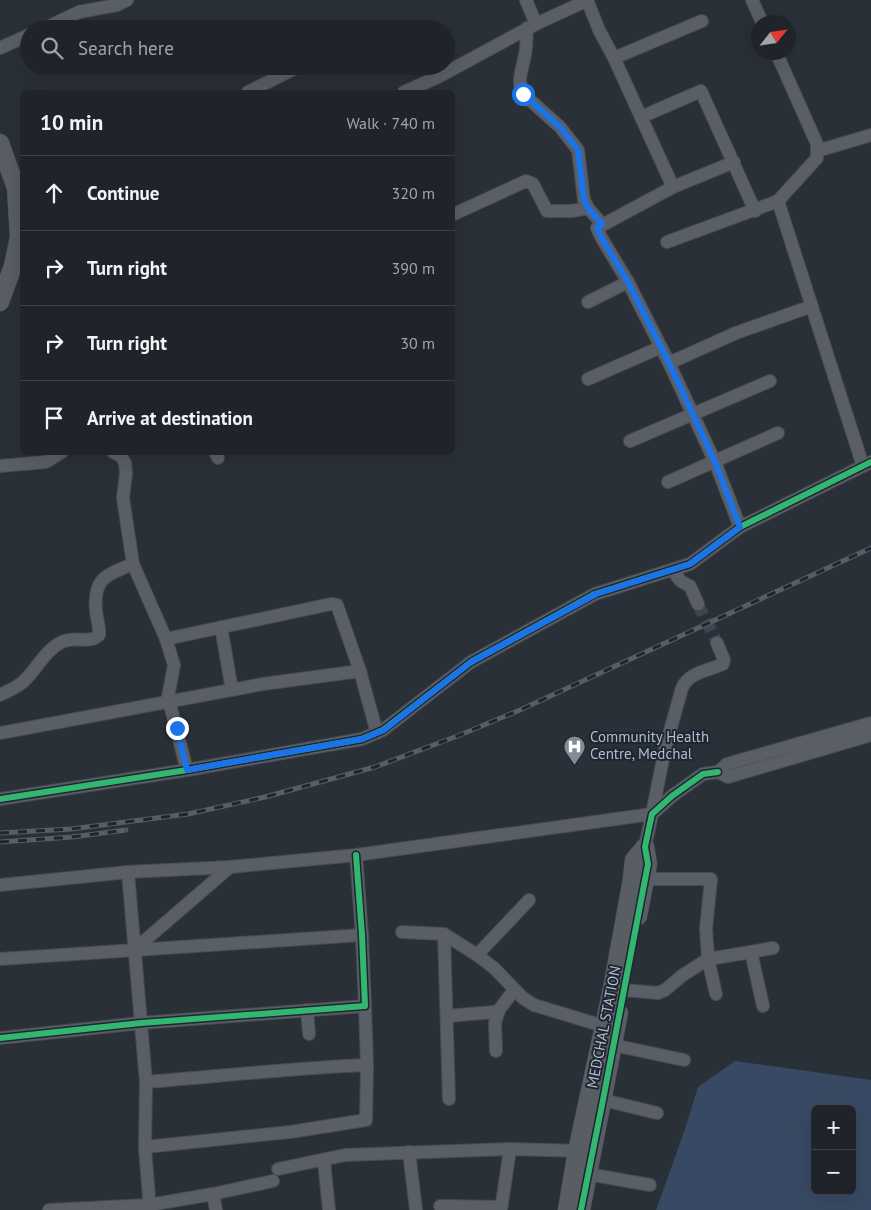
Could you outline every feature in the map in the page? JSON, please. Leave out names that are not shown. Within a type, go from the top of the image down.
[{"type":"street","points":[[62,20],[79,12],[117,5],[127,0]]},
{"type":"street","points":[[526,0],[532,26],[519,80],[520,88],[523,94],[560,127],[578,150],[582,191],[588,208],[602,224]]},
{"type":"street","points":[[455,68],[532,26],[587,0],[599,30],[614,58],[673,187]]},
{"type":"street","points":[[752,0],[759,15]]},
{"type":"street","points":[[614,58],[702,21]]},
{"type":"street","points":[[0,48],[20,39]]},
{"type":"street","points":[[668,242],[778,201],[817,158],[818,144],[780,60]]},
{"type":"street","points":[[252,90],[282,75]]},
{"type":"street","points":[[409,90],[442,75]]},
{"type":"street","points":[[641,117],[702,91],[755,211]]},
{"type":"street","points":[[817,151],[871,135]]},
{"type":"street","points":[[0,144],[17,174],[16,188],[20,227]]},
{"type":"street","points":[[734,162],[673,187],[597,228],[628,282],[661,346],[715,462],[740,527]]},
{"type":"street","points":[[455,214],[526,182],[533,184],[546,211],[572,211],[588,208]]},
{"type":"street","points":[[0,799],[187,770],[362,739],[384,730],[471,662],[596,594],[690,564],[740,527],[867,464],[778,201]]},
{"type":"street","points":[[0,302],[20,241]]},
{"type":"street","points":[[588,302],[628,282]]},
{"type":"street","points":[[669,363],[736,333],[812,306]]},
{"type":"street","points":[[588,379],[661,346]]},
{"type":"street","points":[[630,441],[770,381]]},
{"type":"street","points":[[668,482],[778,433]]},
{"type":"street","points":[[0,466],[46,462],[57,455]]},
{"type":"street","points":[[120,455],[125,463],[124,498],[133,564],[166,639],[174,665],[168,697],[187,770]]},
{"type":"street","points":[[0,695],[22,683],[46,654],[64,640],[91,640],[99,635],[100,626],[96,614],[97,589],[101,581],[108,574],[133,564]]},
{"type":"street","points":[[690,564],[693,581],[690,586]]},
{"type":"street","points":[[674,570],[678,579],[690,586],[698,604]]},
{"type":"street","points":[[166,639],[331,604],[337,605],[360,671],[377,733]]},
{"type":"street","points":[[221,627],[232,690]]},
{"type":"street","points":[[580,1210],[588,1174],[585,1151],[603,1100],[611,1034],[623,990],[648,864],[645,848],[665,749],[685,682],[691,676],[723,664],[724,660],[717,643]]},
{"type":"street","points":[[0,732],[170,703],[263,684],[360,671]]},
{"type":"street","points":[[0,885],[128,872],[230,867],[356,855],[652,814],[672,796],[703,774],[718,772],[727,764],[871,724]]},
{"type":"street","points":[[718,772],[728,777],[871,735]]},
{"type":"street","name":"MEDCHAL STATION","points":[[567,1210],[585,1151],[611,1034],[634,860],[645,848]]},
{"type":"street","points":[[145,1147],[290,1132],[366,1120],[365,1006],[356,855]]},
{"type":"street","points":[[135,949],[230,867]]},
{"type":"street","points":[[128,872],[146,1082],[145,1147],[150,1207]]},
{"type":"street","points":[[645,879],[710,879],[706,929],[708,959],[716,994]]},
{"type":"street","points":[[477,955],[529,900]]},
{"type":"street","points":[[402,932],[444,934],[494,968],[514,990],[534,1005],[684,1060]]},
{"type":"street","points":[[444,934],[449,1099]]},
{"type":"street","points":[[0,959],[362,935]]},
{"type":"street","points":[[623,990],[658,993],[708,959],[774,948]]},
{"type":"street","points":[[751,952],[763,1006]]},
{"type":"street","points":[[496,1051],[495,1023],[499,1010],[514,990]]},
{"type":"street","points":[[0,1038],[141,1023],[365,1006]]},
{"type":"street","points":[[307,1010],[309,1034]]},
{"type":"street","points":[[447,1016],[488,1013],[499,1010]]},
{"type":"street","points":[[146,1082],[367,1065]]},
{"type":"street","points":[[603,1100],[657,1113]]},
{"type":"street","points":[[278,1169],[344,1155],[510,1149],[585,1151]]},
{"type":"street","points":[[440,1206],[501,1208],[510,1149]]},
{"type":"street","points":[[408,1152],[416,1210]]},
{"type":"street","points":[[324,1160],[329,1210]]},
{"type":"street","points":[[588,1174],[650,1185]]},
{"type":"street","points":[[49,1210],[150,1207],[273,1181]]},
{"type":"street","points":[[213,1194],[216,1210]]},
{"type":"water","points":[[735,1061],[871,1080],[871,1210],[656,1210],[698,1087]]},
{"type":"tunnel","points":[[698,604],[717,643]]},
{"type":"railway","points":[[0,833],[71,829],[188,814],[265,797],[375,767],[520,710],[871,548]]},
{"type":"railway","points":[[0,842],[72,837],[126,830]]},
{"type":"cycle path","points":[[0,799],[187,770],[362,739],[383,730],[471,662],[595,594],[690,564],[740,527],[871,462]]},
{"type":"cycle path","points":[[581,1210],[648,864],[645,847],[652,814],[672,796],[703,774],[718,772]]},
{"type":"cycle path","points":[[0,1038],[141,1023],[365,1006],[356,855]]},
{"type":"place","name":"Community Health Centre, Medchal","points":[[574,765]]},
{"type":"route","points":[[177,728],[187,770],[362,739],[384,730],[471,662],[596,594],[690,564],[740,527],[715,462],[694,415],[628,282],[601,237],[597,228],[602,224],[588,208],[584,200],[578,150],[560,127],[523,94]]}]
